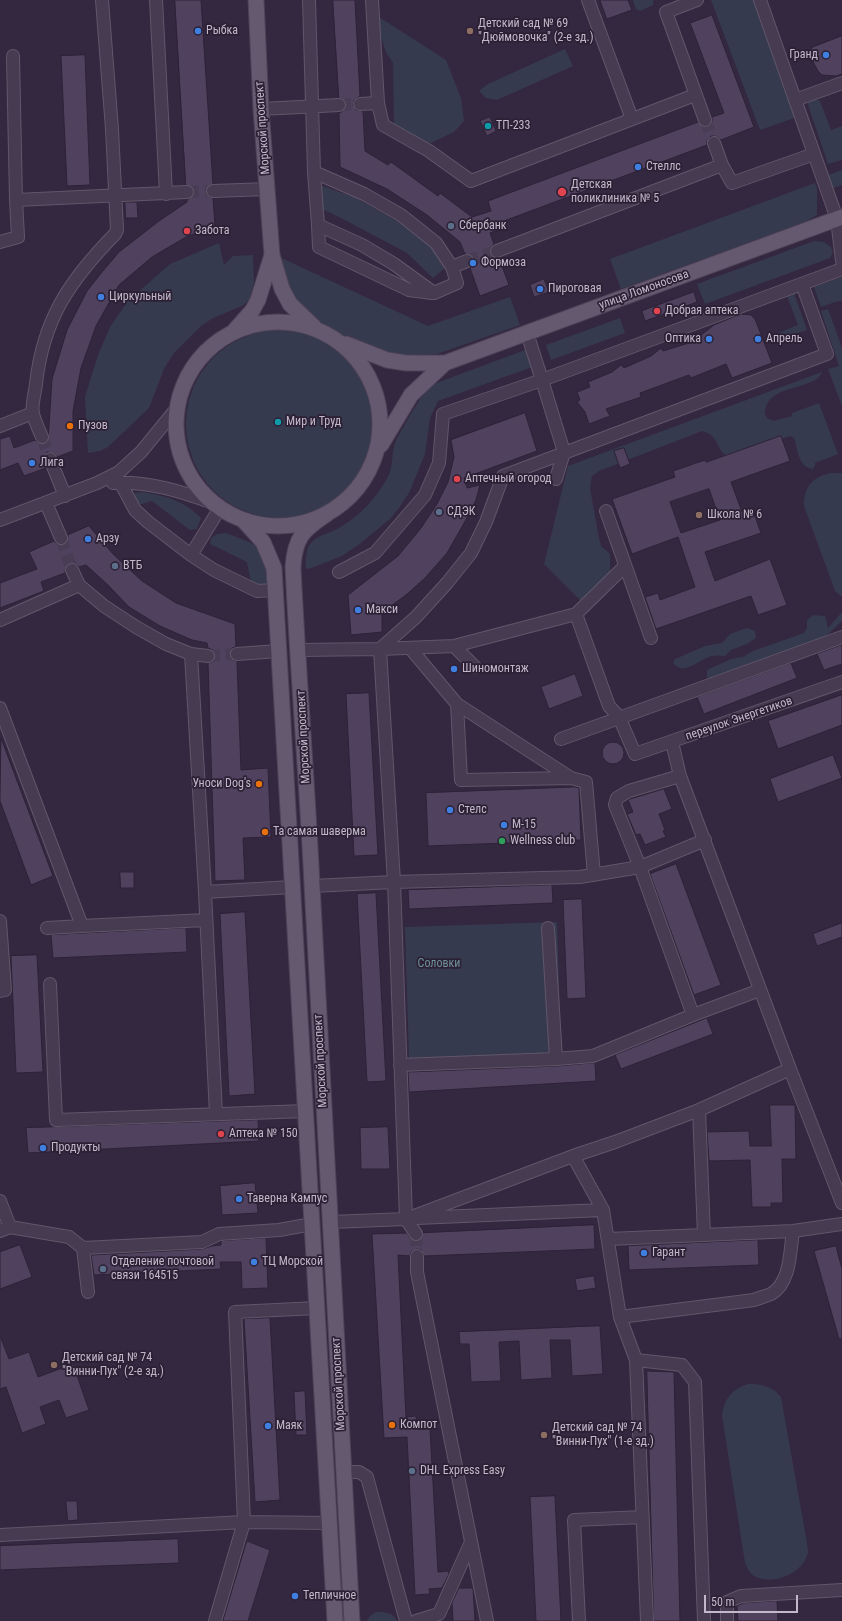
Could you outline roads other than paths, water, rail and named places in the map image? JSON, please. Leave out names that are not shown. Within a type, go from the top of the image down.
[{"type":"main road","name":"Морской проспект","points":[[256,0],[261,109],[272,255]]},
{"type":"main road","name":"улица Ломоносова","points":[[445,362],[839,218]]},
{"type":"main road","points":[[272,255],[282,289],[290,304],[318,330]]},
{"type":"main road","points":[[234,332],[252,311],[258,300],[272,255]]},
{"type":"main road","points":[[278,322],[304,325],[387,360],[406,362],[445,362],[411,396],[358,488],[342,504],[328,514],[308,522],[290,526],[263,526],[244,521],[216,506],[194,483],[181,458],[176,434],[177,408],[181,392],[188,376],[197,361],[213,345],[234,332],[246,327],[278,322]]},
{"type":"main road","points":[[337,340],[358,360],[374,389],[380,418],[380,436],[376,455]]},
{"type":"main road","name":"Морской проспект","points":[[328,514],[309,526],[303,533],[295,550],[293,567],[312,886],[323,1110],[331,1222],[352,1621]]},
{"type":"main road","name":"Морской проспект","points":[[244,521],[263,542],[272,563],[275,590],[306,1111],[328,1523],[335,1621]]},
{"type":"main road","points":[[278,651],[298,650]]},
{"type":"main road","points":[[306,1111],[323,1110]]},
{"type":"main road","points":[[312,1224],[331,1222]]},
{"type":"street","points":[[42,437],[33,413],[38,360],[44,340],[61,301],[72,282],[117,230],[112,129],[102,0]]},
{"type":"street","points":[[156,0],[166,194]]},
{"type":"street","points":[[309,0],[314,172],[319,246],[409,290],[434,294],[457,283],[452,266],[436,243],[401,215],[364,194],[314,172]]},
{"type":"street","points":[[372,0],[378,103],[383,126],[429,151],[471,181],[696,95]]},
{"type":"street","points":[[588,0],[632,119]]},
{"type":"street","points":[[697,0],[666,12],[705,120]]},
{"type":"street","points":[[760,0],[814,154],[839,218],[842,261]]},
{"type":"street","points":[[0,242],[18,237],[13,56]]},
{"type":"street","points":[[795,100],[842,83]]},
{"type":"street","points":[[360,104],[378,103]]},
{"type":"street","points":[[261,109],[339,105]]},
{"type":"street","points":[[714,143],[722,165],[732,183],[814,154]]},
{"type":"street","points":[[497,251],[722,165]]},
{"type":"street","points":[[213,191],[268,188]]},
{"type":"street","points":[[16,200],[187,192]]},
{"type":"street","points":[[318,225],[369,249],[394,264],[434,294]]},
{"type":"street","points":[[452,266],[467,261]]},
{"type":"street","points":[[339,572],[375,553],[425,495],[439,463],[443,414],[542,380],[842,269]]},
{"type":"street","points":[[380,649],[416,617],[447,583],[471,553],[486,522],[503,476],[827,354],[802,284]]},
{"type":"street","points":[[527,333],[564,452],[556,479]]},
{"type":"street","points":[[0,520],[65,496],[119,472],[131,463],[177,408]]},
{"type":"street","points":[[0,426],[33,413]]},
{"type":"street","points":[[50,459],[65,496]]},
{"type":"street","points":[[97,483],[120,482],[173,489],[216,506],[191,555]]},
{"type":"street","points":[[120,482],[135,510],[191,555],[214,570],[257,591],[275,590]]},
{"type":"street","points":[[46,503],[60,538]]},
{"type":"street","points":[[606,511],[651,638]]},
{"type":"street","points":[[298,650],[454,646],[576,614],[625,566]]},
{"type":"street","points":[[72,570],[78,584],[104,606],[136,627],[166,644],[191,654],[208,656]]},
{"type":"street","points":[[0,620],[78,584]]},
{"type":"street","points":[[576,614],[609,706],[619,717]]},
{"type":"street","points":[[560,738],[842,637]]},
{"type":"street","points":[[454,646],[475,667]]},
{"type":"street","points":[[410,648],[457,704],[571,778]]},
{"type":"street","points":[[380,649],[394,882],[406,1219],[416,1234]]},
{"type":"street","points":[[237,654],[278,651]]},
{"type":"street","points":[[191,654],[216,1114]]},
{"type":"street","name":"переулок Энергетиков","points":[[619,717],[635,754],[842,682]]},
{"type":"street","points":[[457,704],[461,780],[571,778],[586,782],[594,875]]},
{"type":"street","points":[[0,708],[82,926]]},
{"type":"street","points":[[672,742],[680,776],[842,1203]]},
{"type":"street","points":[[680,776],[629,791],[617,798],[615,805],[640,867],[693,1015]]},
{"type":"street","points":[[312,886],[394,882],[580,878],[640,867],[705,840]]},
{"type":"street","points":[[205,892],[292,888]]},
{"type":"street","points":[[47,928],[206,920]]},
{"type":"street","points":[[0,921],[5,990],[0,991]]},
{"type":"street","points":[[548,928],[556,1059]]},
{"type":"street","points":[[50,984],[56,1120],[306,1111]]},
{"type":"street","points":[[400,1065],[556,1059],[593,1056],[693,1015],[760,990]]},
{"type":"street","points":[[406,1219],[699,1110],[790,1069]]},
{"type":"street","points":[[699,1110],[704,1235]]},
{"type":"street","points":[[573,1156],[603,1210],[620,1317],[636,1360],[647,1621]]},
{"type":"street","points":[[0,1201],[5,1229],[69,1237],[83,1248],[202,1242],[220,1234],[279,1230],[312,1224]]},
{"type":"street","points":[[331,1222],[603,1210]]},
{"type":"street","points":[[608,1239],[793,1231],[842,1224]]},
{"type":"street","points":[[620,1317],[754,1300],[772,1293],[783,1281],[788,1268],[793,1231]]},
{"type":"street","points":[[83,1248],[88,1292]]},
{"type":"street","points":[[417,1256],[417,1272],[487,1621]]},
{"type":"street","points":[[215,1621],[244,1522],[235,1312],[317,1308]]},
{"type":"street","points":[[636,1360],[682,1365],[696,1382],[704,1621]]},
{"type":"street","points":[[343,1472],[359,1472],[367,1476],[406,1621]]},
{"type":"street","points":[[579,1621],[574,1520],[643,1517]]},
{"type":"street","points":[[0,1535],[244,1522],[328,1523]]},
{"type":"street","points":[[416,1621],[439,1614],[472,1542]]},
{"type":"street","points":[[727,1621],[726,1602],[741,1596],[842,1590]]},
{"type":"tunnel","points":[[339,105],[360,104]]},
{"type":"tunnel","points":[[705,120],[714,143]]},
{"type":"tunnel","points":[[187,192],[213,191]]},
{"type":"tunnel","points":[[467,261],[497,251]]},
{"type":"tunnel","points":[[42,437],[50,459]]},
{"type":"tunnel","points":[[61,538],[72,570]]},
{"type":"tunnel","points":[[208,656],[237,654]]},
{"type":"tunnel","points":[[416,1234],[417,1256]]},
{"type":"place","name":"Рыбка","points":[[198,31]]},
{"type":"place","name":"Детский сад № 69 \"Дюймовочка\" (2-е зд.)","points":[[470,31]]},
{"type":"place","name":"Гранд","points":[[826,55]]},
{"type":"place","name":"ТП-233","points":[[488,126]]},
{"type":"place","name":"Стеллс","points":[[638,167]]},
{"type":"place","name":"Детская поликлиника № 5","points":[[562,192]]},
{"type":"place","name":"Сбербанк","points":[[451,226]]},
{"type":"place","name":"Забота","points":[[187,231]]},
{"type":"place","name":"Формоза","points":[[473,263]]},
{"type":"place","name":"Пироговая","points":[[540,289]]},
{"type":"place","name":"Циркульный","points":[[101,297]]},
{"type":"place","name":"Добрая аптека","points":[[657,311]]},
{"type":"place","name":"Оптика","points":[[709,339]]},
{"type":"place","name":"Апрель","points":[[758,339]]},
{"type":"place","name":"Мир и Труд","points":[[278,422]]},
{"type":"place","name":"Пузов","points":[[70,426]]},
{"type":"place","name":"Лига","points":[[32,463]]},
{"type":"place","name":"Аптечный огород","points":[[457,479]]},
{"type":"place","name":"СДЭК","points":[[439,512]]},
{"type":"place","name":"Школа № 6","points":[[699,515]]},
{"type":"place","name":"Арзу","points":[[88,539]]},
{"type":"place","name":"ВТБ","points":[[115,566]]},
{"type":"place","name":"Макси","points":[[358,610]]},
{"type":"place","name":"Шиномонтаж","points":[[454,669]]},
{"type":"place","name":"Уноси Dog's","points":[[259,784]]},
{"type":"place","name":"Стелс","points":[[450,810]]},
{"type":"place","name":"М-15","points":[[504,825]]},
{"type":"place","name":"Та самая шаверма","points":[[265,832]]},
{"type":"place","name":"Wellness club","points":[[502,841]]},
{"type":"place","name":"Аптека № 150","points":[[221,1134]]},
{"type":"place","name":"Продукты","points":[[43,1148]]},
{"type":"place","name":"Таверна Кампус","points":[[239,1199]]},
{"type":"place","name":"Гарант","points":[[644,1253]]},
{"type":"place","name":"ТЦ Морской","points":[[254,1262]]},
{"type":"place","name":"Отделение почтовой связи 164515","points":[[103,1269]]},
{"type":"place","name":"Детский сад № 74 \"Винни-Пух\" (2-е зд.)","points":[[54,1365]]},
{"type":"place","name":"Компот","points":[[392,1425]]},
{"type":"place","name":"Маяк","points":[[268,1426]]},
{"type":"place","name":"Детский сад № 74 \"Винни-Пух\" (1-е зд.)","points":[[544,1435]]},
{"type":"place","name":"DHL Express Easy","points":[[412,1471]]},
{"type":"place","name":"Тепличное","points":[[295,1596]]},
{"type":"park label","name":"Соловки","points":[[439,964]]}]
